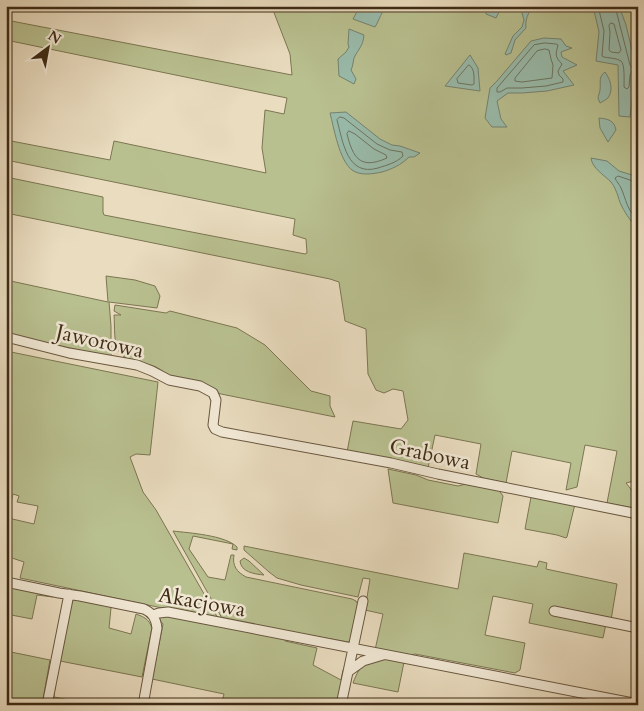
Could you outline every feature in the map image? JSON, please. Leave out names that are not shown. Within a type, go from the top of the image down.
[{"type":"street","name":"Jaworowa","points":[[6,337],[69,353],[137,365],[169,380],[200,386],[213,393],[216,400],[213,425],[215,429]]},
{"type":"street","name":"Grabowa","points":[[215,429],[222,432],[391,463],[638,514]]},
{"type":"street","name":"Akacjowa","points":[[6,582],[144,609],[153,615],[168,612],[638,704]]},
{"type":"street","points":[[47,705],[69,594]]},
{"type":"street","points":[[341,705],[364,601]]},
{"type":"street","points":[[554,611],[638,628]]},
{"type":"street","points":[[143,705],[157,628],[153,615]]},
{"type":"street","name":"Akacjowa","points":[[349,671],[371,658],[380,655],[393,656]]},
{"type":"shaded area","points":[[257,6],[638,6],[638,480],[626,483],[638,498],[638,509],[607,503],[617,451],[585,445],[577,487],[566,490],[571,463],[512,451],[506,483],[483,478],[476,474],[481,444],[435,435],[428,468],[347,452],[353,421],[401,429],[408,420],[403,391],[393,389],[384,393],[376,390],[368,374],[366,329],[345,321],[339,282],[6,213],[6,177],[103,197],[104,215],[307,253],[306,239],[293,235],[295,219],[6,160],[6,140],[110,160],[114,141],[266,173],[262,148],[265,110],[284,114],[287,98],[6,40],[6,20],[292,75],[290,54],[273,10]]},
{"type":"shaded area","points":[[106,276],[135,280],[155,286],[160,296],[157,308],[109,302],[111,357],[6,334],[6,280],[108,302]]},
{"type":"shaded area","points":[[115,305],[166,313],[170,311],[237,328],[265,345],[311,391],[330,396],[330,406],[335,417],[221,394],[185,382],[152,365],[123,356],[116,345],[114,315],[121,315],[114,311]]},
{"type":"shaded area","points":[[6,351],[158,382],[150,455],[136,454],[130,457],[143,492],[156,510],[219,620],[20,578],[24,562],[6,556]],"holes":[[[13,494],[19,496],[17,502],[38,506],[34,524],[8,518]]]},
{"type":"shaded area","points":[[388,469],[458,486],[466,484],[498,489],[503,496],[498,523],[393,503]]},
{"type":"shaded area","points":[[531,497],[575,504],[566,538],[525,529]]},
{"type":"shaded area","points":[[173,531],[216,537],[233,544],[193,536],[189,549],[208,577],[225,580],[231,555],[234,555],[236,568],[246,577],[356,601],[359,606],[354,643],[223,620]]},
{"type":"shaded area","points":[[233,544],[237,547],[237,550],[232,549]]},
{"type":"shaded area","points":[[244,546],[458,589],[464,553],[537,567],[539,561],[547,563],[546,569],[617,584],[611,620],[607,619],[603,638],[529,623],[533,604],[493,596],[485,635],[525,643],[520,670],[515,673],[415,654],[375,650],[383,614],[365,610],[370,579],[363,578],[358,597],[301,585],[277,578],[244,550]]},
{"type":"shaded area","points":[[244,558],[264,575],[245,570],[240,561]]},
{"type":"shaded area","points":[[6,584],[53,595],[53,597],[37,595],[32,619],[6,614]]},
{"type":"shaded area","points":[[75,599],[109,604],[111,608],[109,628],[131,634],[136,614],[148,620],[152,628],[142,677],[60,661],[71,605]]},
{"type":"shaded area","points":[[166,614],[285,637],[285,641],[317,648],[313,665],[341,680],[343,670],[347,671],[339,705],[221,705],[224,694],[152,679],[163,624],[158,618]]},
{"type":"shaded area","points":[[6,651],[50,660],[42,705],[6,705]]},
{"type":"shaded area","points":[[386,658],[404,662],[398,692],[353,683],[361,667],[373,661]]},
{"type":"shaded area","points":[[55,687],[54,697],[79,702],[78,705],[49,705],[53,688]]},
{"type":"water","points":[[360,6],[388,6],[375,27],[353,19]]},
{"type":"water","points":[[486,6],[502,6],[496,18],[486,14]]},
{"type":"water","points":[[523,6],[533,6],[527,17],[526,28],[515,40],[511,53],[506,55],[513,36],[522,27],[524,20]]},
{"type":"water","points":[[593,6],[619,6],[626,25],[636,67],[630,117],[619,116],[618,65],[596,61],[599,32]]},
{"type":"water","points":[[349,29],[364,35],[351,70],[356,79],[354,84],[339,76],[338,59],[349,47]]},
{"type":"water","points":[[544,38],[561,39],[566,46],[572,48],[561,52],[562,57],[577,65],[563,71],[574,85],[547,91],[508,93],[497,101],[501,119],[507,127],[492,127],[485,118],[490,88],[531,41]]},
{"type":"water","points":[[470,55],[478,68],[480,91],[445,86]]},
{"type":"water","points":[[605,72],[610,81],[611,91],[608,98],[600,103],[598,98],[600,80]]},
{"type":"water","points":[[346,112],[380,139],[392,145],[420,153],[382,172],[367,174],[355,172],[347,165],[340,152],[330,113]]},
{"type":"water","points":[[599,118],[614,124],[616,130],[608,142],[600,128]]},
{"type":"water","points":[[591,158],[607,161],[619,171],[632,175],[638,183],[637,223],[631,221],[622,206],[614,186],[596,168]]}]
